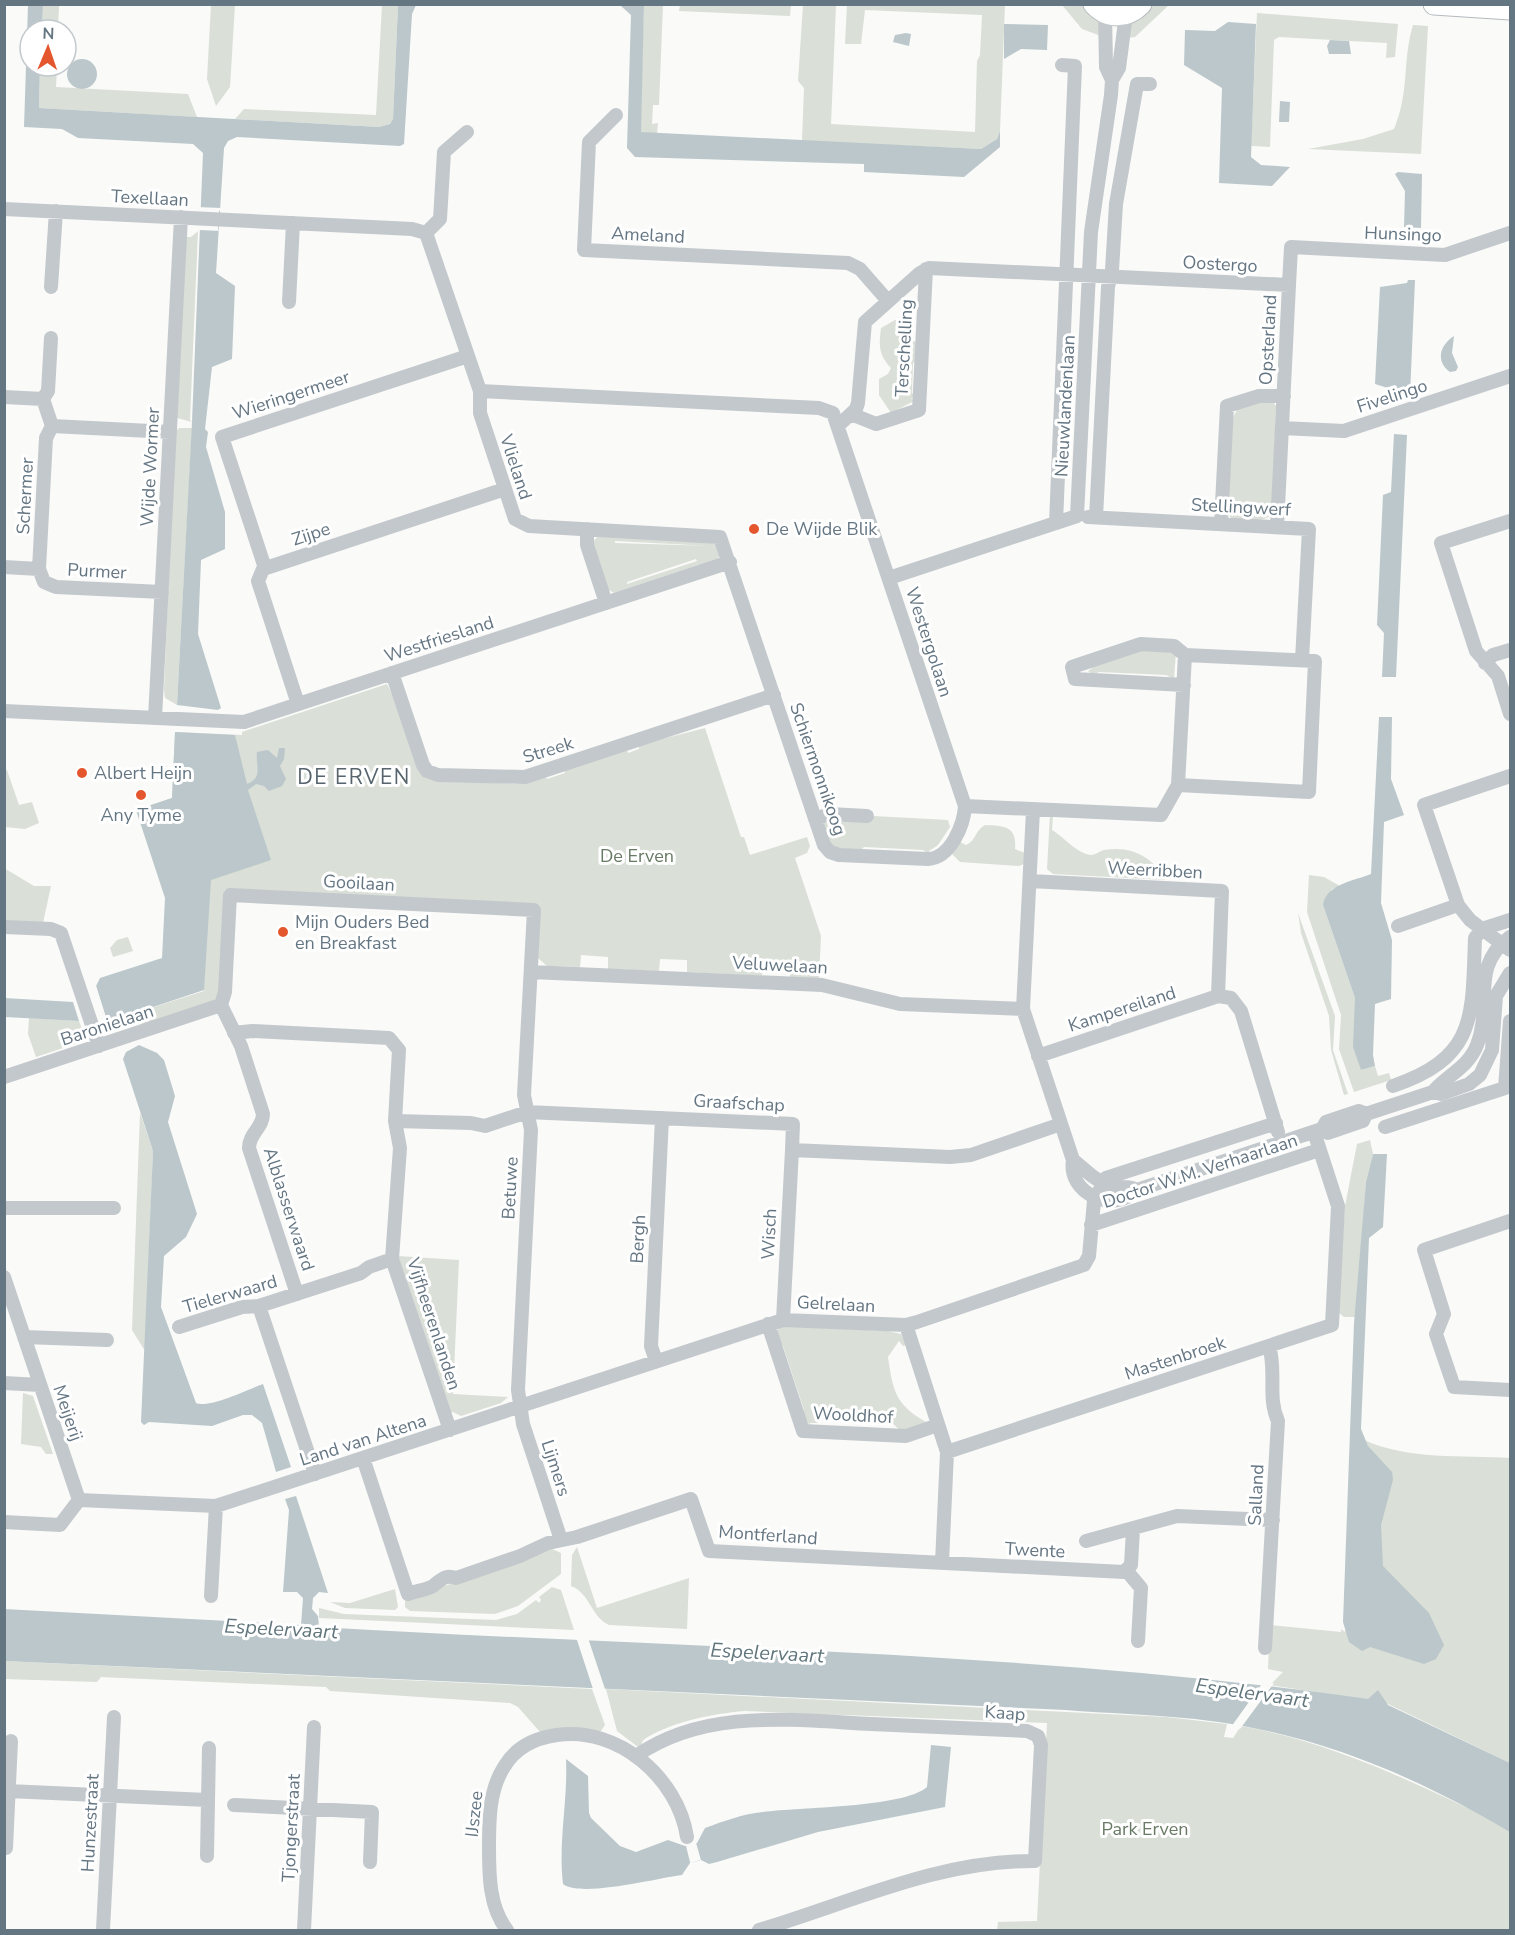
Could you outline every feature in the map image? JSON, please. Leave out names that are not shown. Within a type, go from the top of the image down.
[{"type":"main road","points":[[1434,4],[1510,9]]},
{"type":"street","name":"Nieuwlandenlaan","points":[[1112,80],[1106,67],[1116,9]]},
{"type":"street","name":"Nieuwlandenlaan","points":[[1077,516],[1093,219],[1108,131],[1112,80],[1119,68],[1116,9]]},
{"type":"street","name":"Nieuwlandenlaan","points":[[1056,523],[1076,66],[1062,65]]},
{"type":"street","name":"Nieuwlandenlaan","points":[[1096,517],[1116,204],[1137,84],[1150,84]]},
{"type":"street","name":"Ameland","points":[[616,115],[589,142],[584,250],[845,263],[855,266]]},
{"type":"street","points":[[467,132],[444,152],[440,219],[426,233],[468,356]]},
{"type":"street","name":"Texellaan","points":[[4,208],[417,230],[426,233]]},
{"type":"street","points":[[51,287],[56,212]]},
{"type":"street","name":"Wijde Wormer","points":[[156,718],[181,217]]},
{"type":"street","points":[[289,302],[293,223]]},
{"type":"street","name":"Hunsingo","points":[[1289,285],[1291,247],[1445,255],[1510,233]]},
{"type":"street","name":"Terschelling","points":[[855,266],[888,301]]},
{"type":"street","points":[[926,269],[1111,277]]},
{"type":"street","name":"Terschelling","points":[[926,269],[920,410],[873,424],[851,414],[859,401],[863,325],[868,317],[926,269]]},
{"type":"street","name":"Oostergo","points":[[1111,277],[1289,285]]},
{"type":"street","name":"Opsterland","points":[[1277,527],[1289,285]]},
{"type":"street","points":[[43,399],[48,391],[51,338]]},
{"type":"street","name":"Vlieland","points":[[468,356],[480,391],[480,413],[514,517],[522,524],[719,536]]},
{"type":"street","name":"Wieringermeer","points":[[265,568],[222,437],[468,356]]},
{"type":"street","name":"Fivelingo","points":[[1282,428],[1344,431],[1510,376]]},
{"type":"street","points":[[480,391],[819,408],[833,413],[839,425],[851,414]]},
{"type":"street","name":"Opsterland","points":[[1221,524],[1227,406],[1259,396],[1284,396]]},
{"type":"street","points":[[4,397],[43,399]]},
{"type":"street","points":[[43,399],[52,426],[170,432]]},
{"type":"street","name":"Westergolaan","points":[[839,425],[965,806]]},
{"type":"street","name":"Schermer","points":[[39,569],[46,438],[52,426]]},
{"type":"street","name":"Zijpe","points":[[265,568],[505,489]]},
{"type":"street","points":[[890,578],[1077,516]]},
{"type":"street","name":"Stellingwerf","points":[[1077,516],[1309,529],[1302,660]]},
{"type":"street","points":[[1510,521],[1441,543],[1476,651],[1499,680],[1510,714]]},
{"type":"street","points":[[587,529],[587,545],[606,603]]},
{"type":"street","name":"Schiermonnikoog","points":[[719,536],[730,562],[822,843],[832,853],[932,859],[942,854],[964,823],[965,806]]},
{"type":"street","name":"Westfriesland","points":[[4,711],[242,722],[730,562]]},
{"type":"street","points":[[4,567],[39,569]]},
{"type":"street","points":[[265,568],[258,580],[298,704]]},
{"type":"street","name":"Purmer","points":[[39,569],[44,582],[56,587],[162,592]]},
{"type":"street","points":[[1178,785],[1309,792],[1315,661],[1185,655],[1174,646],[1141,644],[1072,667],[1076,679],[1184,685]]},
{"type":"street","points":[[1485,663],[1493,655],[1510,650]]},
{"type":"street","points":[[965,806],[1161,815],[1178,785],[1185,655]]},
{"type":"street","name":"Streek","points":[[392,673],[423,765],[427,771],[438,775],[512,778],[529,776],[774,695]]},
{"type":"street","points":[[1508,944],[1482,929],[1458,905],[1424,805],[1510,776]]},
{"type":"street","name":"Doctor W.M. Verhaarlaan","points":[[1033,810],[1023,1009],[1073,1160],[1072,1167],[1079,1184],[1096,1198],[1115,1200],[1133,1195],[1137,1190],[1282,1142],[1318,1131],[1328,1132],[1363,1121],[1366,1114],[1433,1092],[1462,1068],[1473,1055],[1482,1028],[1486,969],[1492,954],[1508,944]]},
{"type":"street","points":[[814,819],[829,814],[867,816]]},
{"type":"street","name":"Weerribben","points":[[1030,881],[1222,891],[1218,990]]},
{"type":"street","name":"Gooilaan","points":[[221,1005],[225,992],[230,895],[534,910],[531,972]]},
{"type":"street","points":[[1398,926],[1458,905]]},
{"type":"street","points":[[1401,1081],[1438,1065],[1458,1044],[1470,1017],[1475,939],[1482,929],[1510,920]]},
{"type":"street","points":[[4,927],[51,929],[60,932],[99,1046]]},
{"type":"street","name":"Veluwelaan","points":[[531,972],[827,985],[900,1004],[1023,1009]]},
{"type":"street","name":"Betuwe","points":[[520,1406],[518,1390],[531,1130],[524,1095],[531,972]]},
{"type":"street","points":[[1487,1065],[1493,1041],[1496,996],[1510,973]]},
{"type":"street","points":[[1218,990],[1238,1005],[1282,1142]]},
{"type":"street","name":"Kampereiland","points":[[1038,1056],[1218,990]]},
{"type":"street","name":"Baronielaan","points":[[4,1077],[221,1005]]},
{"type":"street","name":"Alblasserwaard","points":[[221,1005],[234,1033],[264,1116],[250,1138],[250,1151],[297,1294]]},
{"type":"street","points":[[1390,1128],[1499,1091],[1506,1086],[1509,1079],[1510,1021]]},
{"type":"street","name":"Vijfheerenlanden","points":[[234,1033],[252,1031],[389,1038],[399,1050],[395,1121],[400,1148],[395,1250],[392,1259],[450,1430]]},
{"type":"street","points":[[1458,1044],[1509,1079]]},
{"type":"street","name":"Doctor W.M. Verhaarlaan","points":[[1433,1092],[1441,1094],[1469,1084],[1487,1065]]},
{"type":"street","points":[[395,1121],[471,1123],[485,1126],[527,1112]]},
{"type":"street","name":"Graafschap","points":[[527,1112],[793,1124],[792,1150]]},
{"type":"street","name":"Bergh","points":[[656,1361],[651,1346],[662,1118]]},
{"type":"street","name":"Doctor W.M. Verhaarlaan","points":[[1096,1198],[1106,1179],[1113,1176],[1276,1123]]},
{"type":"street","points":[[792,1150],[956,1157],[1061,1124]]},
{"type":"street","name":"Mastenbroek","points":[[947,1452],[1332,1325],[1338,1206],[1319,1150],[1318,1131]]},
{"type":"street","name":"Wisch","points":[[783,1320],[792,1150]]},
{"type":"street","name":"Doctor W.M. Verhaarlaan","points":[[1091,1225],[1319,1150]]},
{"type":"street","name":"Doctor W.M. Verhaarlaan","points":[[1073,1160],[1090,1176],[1104,1183],[1117,1187],[1131,1186],[1137,1190]]},
{"type":"street","name":"Gelrelaan","points":[[520,1406],[783,1320],[906,1325],[1081,1267],[1089,1259],[1091,1225],[1096,1198]]},
{"type":"street","points":[[4,1208],[114,1208]]},
{"type":"street","points":[[1510,1221],[1424,1250],[1444,1314],[1436,1334],[1454,1387],[1510,1390]]},
{"type":"street","name":"Tielerwaard","points":[[179,1328],[297,1294],[361,1273],[369,1267],[392,1259]]},
{"type":"street","name":"Meijerij","points":[[4,1277],[79,1500]]},
{"type":"street","points":[[259,1306],[315,1474]]},
{"type":"street","name":"Wooldhof","points":[[768,1324],[803,1431],[906,1436],[938,1425]]},
{"type":"street","points":[[906,1325],[947,1452],[942,1563]]},
{"type":"street","points":[[24,1337],[107,1340]]},
{"type":"street","name":"Salland","points":[[1265,1648],[1278,1421],[1272,1406],[1273,1365],[1269,1346]]},
{"type":"street","points":[[4,1383],[40,1385]]},
{"type":"street","name":"Land van Altena","points":[[79,1500],[216,1506],[520,1406]]},
{"type":"street","name":"Lijmers","points":[[520,1406],[523,1424],[561,1540]]},
{"type":"street","points":[[363,1458],[408,1594],[434,1585],[438,1580],[450,1576],[456,1578],[561,1540]]},
{"type":"street","name":"Montferland","points":[[561,1540],[691,1499],[709,1551],[942,1563]]},
{"type":"street","points":[[4,1522],[60,1524],[79,1500]]},
{"type":"street","points":[[211,1596],[216,1506]]},
{"type":"street","name":"Twente","points":[[1086,1541],[1182,1515],[1273,1520]]},
{"type":"street","points":[[1133,1529],[1131,1565],[1126,1570],[1141,1588],[1138,1641]]},
{"type":"street","name":"Twente","points":[[942,1563],[1126,1570]]},
{"type":"street","name":"Hunzestraat","points":[[103,1930],[114,1717]]},
{"type":"street","name":"Kaap","points":[[636,1756],[656,1743],[681,1733],[749,1720],[1027,1731],[1038,1736],[1041,1745],[1035,1861],[987,1862],[949,1869],[759,1930]]},
{"type":"street","name":"Tjongerstraat","points":[[304,1930],[314,1727]]},
{"type":"street","name":"IJszee","points":[[507,1930],[494,1905],[489,1861],[493,1794],[504,1767],[524,1746],[561,1734],[605,1740],[636,1756],[653,1771],[671,1794],[685,1822],[687,1837]]},
{"type":"street","points":[[6,1848],[11,1741]]},
{"type":"street","points":[[207,1856],[209,1748]]},
{"type":"street","points":[[8,1791],[207,1800]]},
{"type":"street","points":[[234,1805],[372,1812],[370,1862]]},
{"type":"green space","points":[[680,4],[791,5],[790,16],[679,11]]},
{"type":"green space","points":[[1084,4],[1098,19],[1101,36],[1082,29],[1062,5]]},
{"type":"green space","points":[[43,5],[59,5],[58,18],[42,18]]},
{"type":"green space","points":[[211,5],[235,5],[230,87],[216,106],[207,79]]},
{"type":"green space","points":[[382,5],[398,5],[393,119],[390,124],[379,127],[235,119],[244,109],[376,115]]},
{"type":"green space","points":[[644,5],[663,5],[659,105],[653,105],[652,124],[658,123],[657,134],[640,132]]},
{"type":"green space","points":[[803,5],[836,5],[831,124],[975,132],[977,61],[980,55],[982,15],[865,10],[861,44],[845,44],[847,5],[1005,5],[1000,131],[997,139],[981,149],[802,141],[804,88],[798,81]]},
{"type":"green space","points":[[1150,5],[1169,5],[1135,37],[1126,38],[1128,26]]},
{"type":"green space","points":[[1257,13],[1398,24],[1395,57],[1386,58],[1387,43],[1279,37],[1274,40],[1270,147],[1251,146]]},
{"type":"green space","points":[[1413,25],[1428,26],[1421,154],[1308,149],[1363,139],[1394,129],[1402,102]]},
{"type":"green space","points":[[40,78],[56,78],[56,87],[188,94],[197,117],[39,108]]},
{"type":"green space","points":[[198,231],[190,420],[192,422],[177,418],[185,237],[191,237]]},
{"type":"green space","points":[[902,316],[911,326],[908,330],[910,339],[916,342],[918,359],[913,363],[912,393],[915,396],[911,399],[916,400],[891,413],[879,395],[879,379],[888,374],[891,368],[880,349],[881,328]]},
{"type":"green space","points":[[1259,402],[1273,402],[1276,406],[1272,514],[1258,520],[1231,518],[1227,512],[1232,419],[1237,410]]},
{"type":"green space","points":[[179,428],[192,428],[177,705],[165,698],[164,690],[175,432]]},
{"type":"green space","points":[[598,536],[716,542],[720,555],[718,559],[614,593],[606,588],[593,542]],"holes":[[[615,541],[710,546],[615,543]],[[696,559],[697,561],[627,584],[627,582]]]},
{"type":"green space","points":[[1142,649],[1176,652],[1174,679],[1166,675],[1099,672],[1093,675],[1088,671],[1095,666]]},
{"type":"green space","name":"De Erven","points":[[387,684],[435,780],[516,784],[545,776],[547,779],[565,773],[564,770],[627,749],[628,753],[639,749],[639,745],[705,728],[741,837],[744,837],[750,855],[807,837],[810,846],[807,853],[795,858],[821,936],[819,978],[790,978],[790,966],[763,964],[762,976],[687,972],[687,960],[660,959],[659,971],[608,969],[608,957],[581,955],[580,967],[547,966],[538,958],[540,905],[224,890],[219,990],[216,1000],[142,1026],[140,1020],[133,1023],[132,1014],[204,991],[136,810],[172,798],[175,732],[242,735],[242,732]]},
{"type":"green space","points":[[4,770],[7,770],[19,805],[32,802],[39,823],[25,829],[5,827]]},
{"type":"green space","points":[[1050,815],[1053,815],[1052,830],[1080,851],[1091,855],[1114,849],[1132,851],[1148,859],[1166,880],[1053,874],[1047,869]]},
{"type":"green space","points":[[873,816],[948,820],[950,827],[938,845],[929,851],[929,854],[923,850],[864,847],[860,851],[840,850],[828,843],[822,823],[830,818]]},
{"type":"green space","points":[[985,825],[1004,827],[1012,832],[1015,849],[1025,853],[1024,864],[1019,866],[960,862],[951,853],[958,841],[966,845]]},
{"type":"green space","points":[[4,868],[34,886],[51,886],[43,923],[5,922]]},
{"type":"green space","points":[[1309,875],[1324,877],[1340,886],[1332,889],[1323,905],[1355,998],[1361,1070],[1375,1066],[1378,1076],[1389,1073],[1391,1080],[1354,1092],[1339,1049],[1341,1015],[1307,912]]},
{"type":"green space","points":[[1298,913],[1335,1016],[1333,1050],[1348,1094],[1344,1095],[1331,1050],[1329,1016],[1301,933]]},
{"type":"green space","points":[[128,937],[133,951],[113,957],[110,948],[117,940]]},
{"type":"green space","points":[[29,1018],[79,1021],[83,1032],[78,1043],[36,1057],[28,1034]]},
{"type":"green space","points":[[140,1113],[153,1151],[145,1351],[132,1330]]},
{"type":"green space","points":[[1370,1140],[1373,1154],[1366,1182],[1357,1311],[1355,1317],[1344,1317],[1338,1312],[1345,1206],[1357,1144]]},
{"type":"green space","points":[[398,1256],[459,1260],[453,1394],[508,1397],[501,1403],[461,1416],[453,1412],[449,1413]]},
{"type":"green space","points":[[783,1326],[888,1331],[901,1334],[906,1345],[903,1346],[899,1341],[888,1357],[894,1388],[902,1403],[928,1423],[902,1432],[891,1422],[821,1419],[817,1423],[810,1423],[810,1426],[802,1414],[804,1410],[783,1346],[778,1343],[777,1330]]},
{"type":"green space","points":[[23,1393],[33,1396],[53,1454],[46,1454],[41,1447],[21,1444]]},
{"type":"green space","points":[[1364,1440],[1417,1454],[1510,1458],[1510,1763],[1386,1703],[1270,1685],[1283,1672],[1268,1669],[1270,1625],[1341,1632],[1341,1629],[1345,1632],[1368,1446]]},
{"type":"green space","points":[[577,1547],[597,1608],[689,1578],[687,1629],[609,1625],[603,1621],[582,1594],[571,1586],[572,1555]]},
{"type":"green space","points":[[550,1548],[561,1553],[561,1574],[518,1606],[495,1614],[410,1611],[405,1607],[405,1599],[529,1558]]},
{"type":"green space","points":[[552,1587],[561,1590],[574,1630],[319,1618],[319,1608],[344,1614],[496,1620],[517,1614],[536,1600],[539,1603],[541,1600],[539,1597]]},
{"type":"green space","points":[[395,1589],[398,1607],[395,1610],[345,1608],[330,1602],[350,1603]]},
{"type":"green space","points":[[5,1661],[592,1689],[605,1725],[600,1732],[574,1728],[540,1732],[518,1707],[510,1703],[330,1691],[326,1687],[101,1677],[97,1682],[5,1679]]},
{"type":"green space","name":"Park Erven","points":[[606,1689],[1166,1717],[1227,1724],[1224,1737],[1233,1738],[1241,1726],[1312,1743],[1412,1782],[1510,1828],[1510,1930],[997,1930],[998,1922],[1037,1921],[1047,1723],[745,1711],[706,1716],[669,1727],[646,1738],[638,1747],[617,1731]]},
{"type":"water","points":[[28,5],[43,5],[42,18],[28,18]]},
{"type":"water","points":[[398,5],[416,5],[412,14],[404,144],[400,146],[237,137],[228,141],[224,148],[216,273],[235,286],[232,359],[212,367],[205,429],[208,432],[206,447],[225,512],[225,549],[201,560],[198,634],[221,708],[218,710],[177,705],[203,153],[193,144],[78,138],[62,129],[24,127],[26,78],[40,78],[39,108],[379,127],[390,124],[393,119]]},
{"type":"water","points":[[573,5],[644,5],[641,132],[981,149],[997,139],[1000,131],[1000,147],[964,177],[864,172],[864,164],[635,157],[627,148],[631,15],[621,6]]},
{"type":"water","points":[[1228,22],[1256,24],[1251,157],[1261,165],[1290,167],[1272,186],[1219,183],[1222,88],[1184,65],[1185,30],[1215,31]]},
{"type":"water","points":[[1004,24],[1048,25],[1047,50],[1021,49],[1004,59]]},
{"type":"water","points":[[911,34],[909,46],[893,42],[895,35]]},
{"type":"water","points":[[1330,40],[1349,41],[1351,54],[1329,54],[1327,46]]},
{"type":"water","points":[[78,60],[88,60],[96,68],[96,80],[88,88],[76,88],[68,80],[68,78],[78,78]]},
{"type":"water","points":[[1280,101],[1290,102],[1289,122],[1279,122]]},
{"type":"water","points":[[1398,172],[1422,174],[1421,228],[1404,227],[1405,191],[1395,174]]},
{"type":"water","points":[[1408,280],[1415,280],[1410,395],[1375,384],[1380,287],[1407,283]]},
{"type":"water","points":[[1454,336],[1452,353],[1458,367],[1456,371],[1450,372],[1442,363],[1441,353],[1445,344]]},
{"type":"water","points":[[1394,434],[1407,435],[1396,677],[1382,677],[1384,633],[1377,625],[1383,495],[1391,492]]},
{"type":"water","points":[[1379,717],[1392,717],[1391,779],[1404,815],[1384,822],[1381,903],[1392,940],[1391,999],[1375,1004],[1373,1055],[1375,1066],[1361,1070],[1353,1047],[1355,998],[1323,905],[1329,892],[1335,888],[1371,874]]},
{"type":"water","points":[[175,732],[235,735],[247,784],[257,774],[257,752],[268,750],[277,758],[279,748],[285,748],[284,759],[280,766],[286,779],[282,786],[269,791],[264,786],[256,784],[248,790],[271,860],[211,880],[204,990],[132,1014],[133,1023],[116,1028],[108,1024],[96,986],[100,978],[162,958],[165,898],[136,810],[172,798]]},
{"type":"water","points":[[4,998],[73,1002],[79,1021],[5,1017]]},
{"type":"water","points":[[139,1045],[157,1053],[164,1060],[175,1096],[168,1122],[197,1214],[186,1237],[164,1256],[161,1307],[196,1403],[219,1401],[263,1384],[291,1467],[276,1472],[262,1423],[252,1415],[243,1415],[212,1426],[149,1422],[144,1425],[141,1422],[153,1151],[123,1059],[126,1052]]},
{"type":"water","points":[[1373,1154],[1387,1154],[1383,1227],[1369,1238],[1361,1429],[1368,1446],[1392,1472],[1393,1480],[1381,1525],[1383,1566],[1429,1613],[1444,1645],[1436,1659],[1424,1664],[1370,1647],[1362,1651],[1349,1642],[1343,1622],[1354,1323],[1366,1182]]},
{"type":"water","name":"Espelervaart","points":[[296,1496],[328,1593],[319,1592],[313,1598],[312,1609],[318,1616],[319,1627],[976,1660],[1238,1683],[1368,1699],[1378,1690],[1388,1705],[1510,1763],[1510,1832],[1449,1798],[1353,1756],[1287,1736],[1207,1720],[1066,1710],[5,1661],[4,1609],[301,1625],[303,1598],[297,1592],[283,1592],[289,1510],[285,1499]]},
{"type":"water","points":[[931,1745],[951,1747],[945,1807],[818,1832],[709,1864],[701,1860],[690,1863],[682,1875],[602,1888],[572,1888],[563,1884],[566,1759],[588,1776],[591,1818],[620,1846],[636,1852],[668,1840],[685,1846],[697,1843],[705,1828],[748,1814],[849,1806],[915,1794],[927,1787]]},
{"type":"pier","points":[[196,207],[222,208],[219,211],[218,230],[221,231],[199,230],[195,234],[198,230],[199,210]]},
{"type":"pier","points":[[97,981],[96,986],[108,1024],[116,1028],[136,1022],[135,1025],[117,1031],[105,1025],[93,987]]},
{"type":"pier","points":[[576,1637],[588,1638],[606,1692],[594,1692]]},
{"type":"pier","points":[[1264,1681],[1274,1683],[1240,1729],[1231,1727]]},
{"type":"pier","points":[[695,1839],[702,1864],[700,1860],[691,1863],[691,1866],[685,1842],[686,1845],[694,1843]]},
{"type":"place","name":"De Wijde Blik","points":[[754,529]]},
{"type":"place","name":"Albert Heijn","points":[[82,773]]},
{"type":"place","name":"Any Tyme","points":[[141,795]]},
{"type":"place","name":"Mijn Ouders Bed en Breakfast","points":[[283,932]]},
{"type":"district","name":"DE ERVEN","points":[[354,777]]}]
